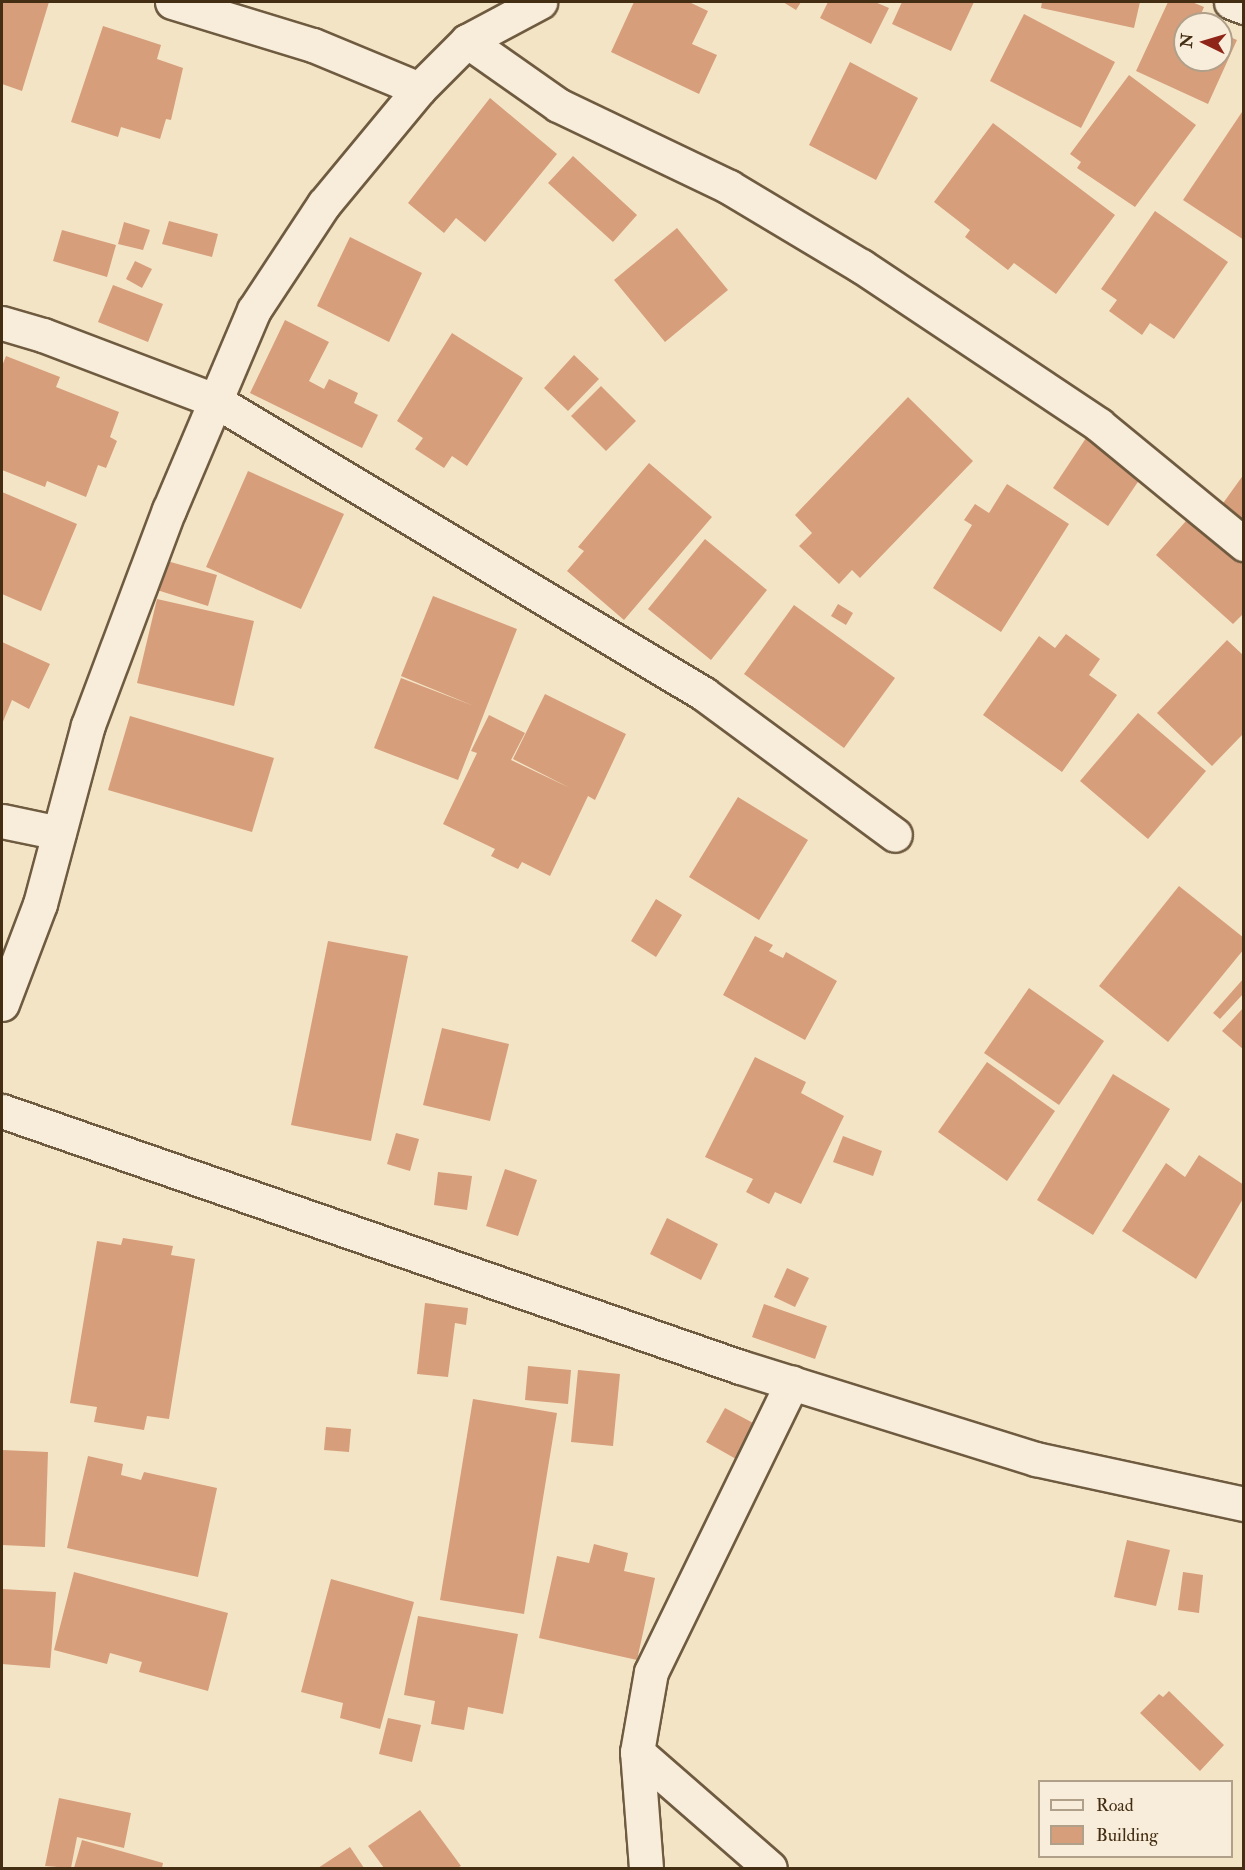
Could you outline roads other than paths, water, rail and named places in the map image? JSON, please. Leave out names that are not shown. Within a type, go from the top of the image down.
[{"type":"street","points":[[172,2],[313,45],[419,89]]},
{"type":"street","points":[[2,1004],[40,904],[88,725],[214,400],[254,310],[324,204],[419,89],[467,41],[540,2]]},
{"type":"street","points":[[1231,2],[1244,7]]},
{"type":"street","points":[[467,41],[558,105],[729,187],[861,266],[1099,425],[1244,544]]},
{"type":"street","points":[[2,323],[43,335],[214,400],[704,694],[895,835]]},
{"type":"street","points":[[2,821],[58,833]]},
{"type":"street","points":[[2,1111],[792,1383],[1036,1459],[1244,1504]]},
{"type":"street","points":[[646,1869],[638,1752],[651,1672],[792,1383]]},
{"type":"street","points":[[638,1752],[770,1869]]}]
